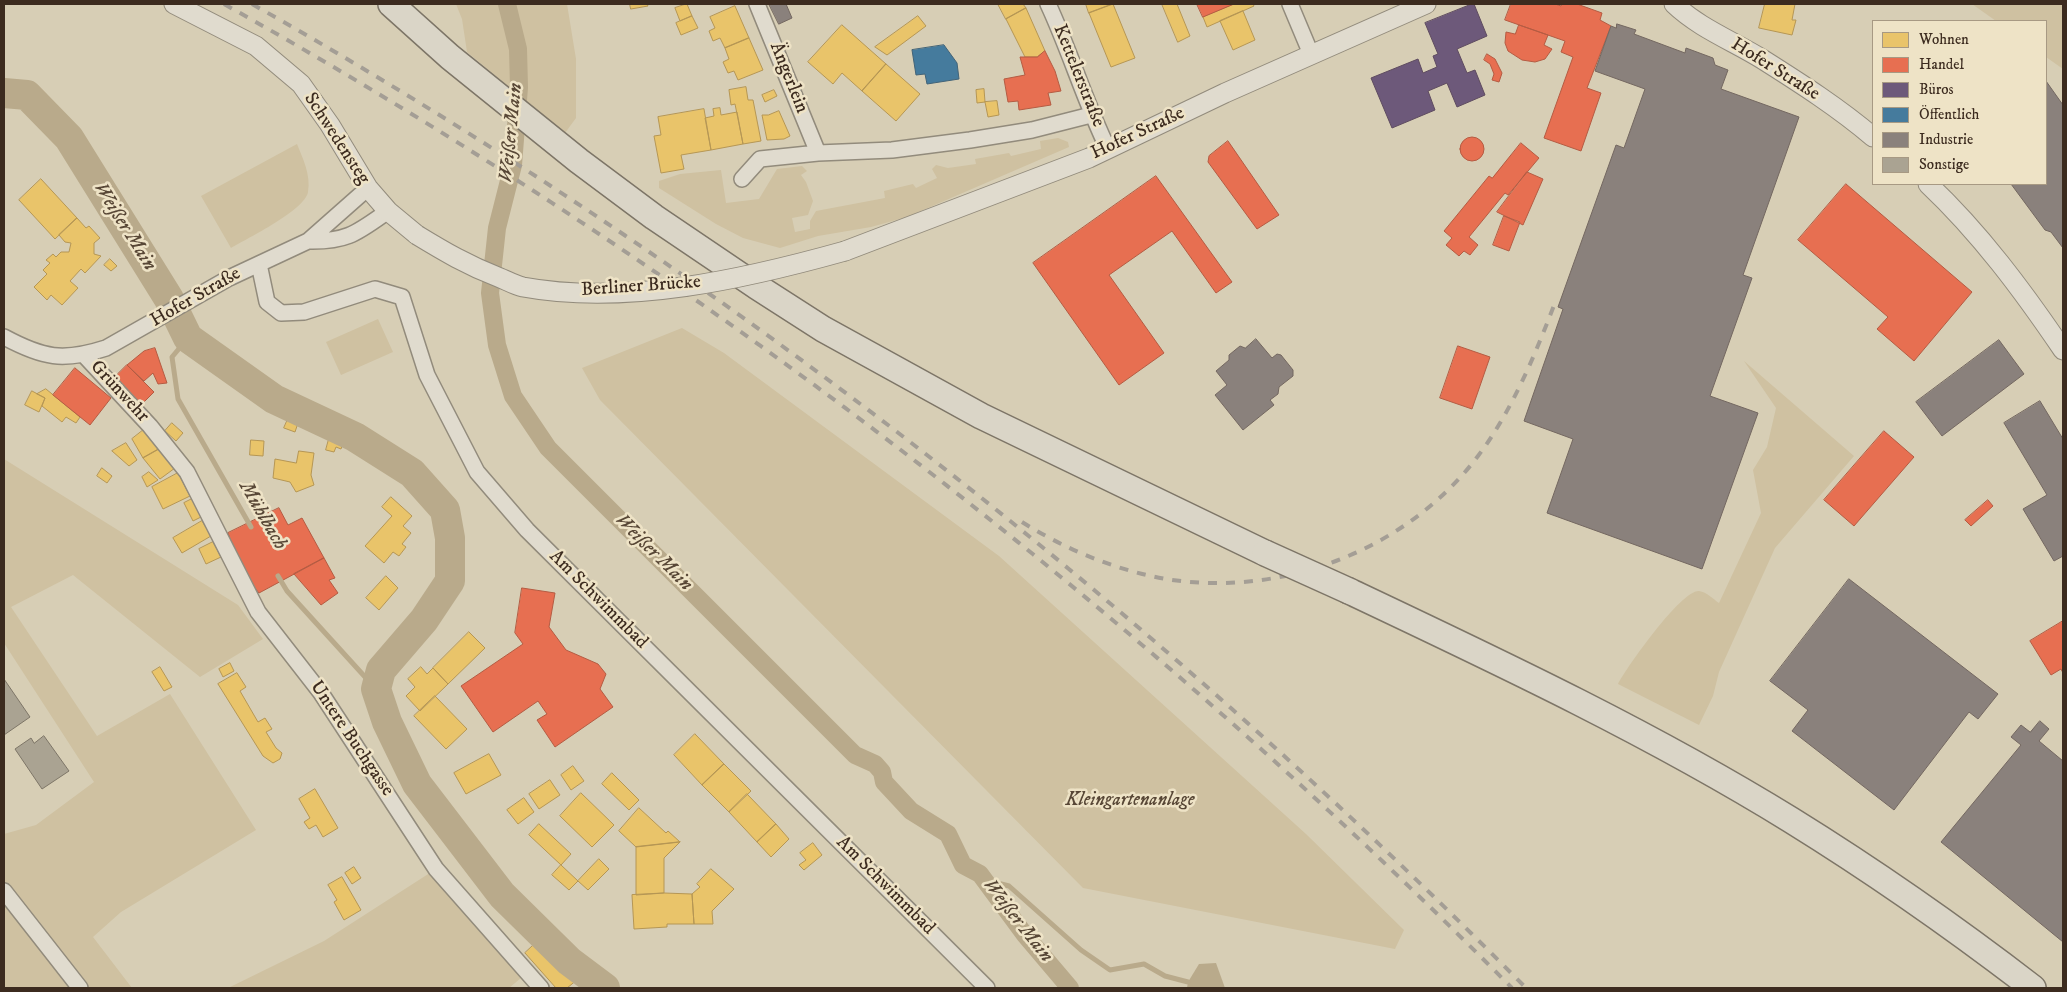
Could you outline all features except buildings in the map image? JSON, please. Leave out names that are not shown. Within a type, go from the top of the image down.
[{"type":"highway","points":[[391,4],[450,57],[579,161],[732,270],[823,329],[981,416],[1563,694],[1690,762],[1782,815],[1896,888],[1991,955],[2033,988]]},
{"type":"street","name":"Schwedensteg","points":[[174,4],[256,46],[301,84],[330,125],[368,188],[388,211],[417,235]]},
{"type":"street","name":"Ängerlein","points":[[757,4],[818,153]]},
{"type":"street","name":"Kettelerstraße","points":[[1048,4],[1063,37],[1092,115],[1108,149]]},
{"type":"street","points":[[1290,4],[1311,54]]},
{"type":"street","name":"Hofer Straße","points":[[845,251],[1080,162],[1311,54],[1426,4]]},
{"type":"street","name":"Hofer Straße","points":[[1674,4],[1695,20],[1762,59],[1855,122],[1872,136]]},
{"type":"street","name":"Hofer Straße","points":[[742,179],[760,159],[818,153],[892,150],[970,140],[1032,130],[1092,115]]},
{"type":"street","points":[[1929,185],[1948,203],[1995,256],[2063,350]]},
{"type":"street","name":"Hofer Straße","points":[[84,355],[106,348],[134,334],[229,278],[308,241],[368,188]]},
{"type":"street","name":"Hofer Straße","points":[[308,241],[328,242],[354,235],[388,211]]},
{"type":"street","name":"Berliner Brücke","points":[[417,235],[467,265],[521,286],[593,294],[696,285],[783,268],[845,251]]},
{"type":"street","name":"Am Schwimmbad","points":[[259,264],[266,302],[281,313],[304,312],[375,289],[402,296],[427,375],[477,472],[527,530],[988,988]]},
{"type":"street","name":"Grünwehr","points":[[4,337],[29,351],[45,356],[84,355],[150,426],[187,472]]},
{"type":"street","name":"Untere Buchgasse","points":[[187,472],[258,612],[321,692],[436,869],[541,988]]},
{"type":"street","points":[[4,890],[80,988]]},
{"type":"green space","points":[[456,4],[567,4],[576,59],[576,118],[565,133],[467,52],[462,19]]},
{"type":"green space","points":[[1972,4],[2063,4],[2063,69],[2047,58],[2047,20],[1995,20]]},
{"type":"green space","points":[[1058,138],[1068,142],[1069,147],[907,217],[871,227],[818,236],[780,248],[743,238],[716,224],[659,188],[659,181],[680,174],[721,170],[726,203],[759,199],[777,169],[802,166],[807,171],[801,175],[806,182],[813,201],[808,215],[792,218],[795,232],[810,229],[810,221],[816,211],[885,198],[884,191],[913,184],[916,188],[937,178],[932,169],[936,165],[948,168],[976,164],[975,159],[1009,153],[1011,156],[1041,149],[1040,141]]},
{"type":"green space","points":[[297,144],[306,167],[308,179],[309,186],[305,199],[275,223],[231,248],[201,196]]},
{"type":"green space","points":[[378,319],[393,352],[341,375],[326,342]]},
{"type":"green space","name":"Kleingartenanlage","points":[[682,328],[724,353],[999,556],[1306,834],[1404,930],[1395,949],[1083,888],[600,400],[582,368]]},
{"type":"green space","points":[[1744,361],[1854,456],[1775,548],[1719,672],[1713,696],[1699,725],[1618,684],[1655,631],[1680,603],[1691,594],[1699,591],[1707,594],[1719,603],[1761,513],[1753,470],[1767,447],[1776,408]]},
{"type":"green space","points":[[4,459],[238,605],[263,639],[200,677],[73,575],[11,607],[97,736],[170,694],[256,830],[121,912],[93,937],[132,988],[4,988],[4,834],[36,825],[94,782],[4,643]]},
{"type":"green space","points":[[436,869],[527,973],[509,988],[228,988],[324,941]]},
{"type":"shaded area","points":[[1216,963],[1225,988],[1187,988],[1188,982],[1199,964]]},
{"type":"waterway","name":"Weißer Main","points":[[507,4],[518,49],[519,87],[513,165],[497,228],[490,293],[497,345],[513,396],[548,448],[855,755],[875,764],[882,772],[884,782],[911,811],[948,834],[963,865],[980,874],[1025,935],[1070,988]]},
{"type":"waterway","name":"Weißer Main","points":[[4,93],[27,95],[69,138],[169,299],[188,338],[274,399],[355,437],[412,473],[445,510],[450,538],[450,581],[424,620],[381,670],[376,689],[387,722],[417,784],[502,895],[569,961],[605,988]]},
{"type":"waterway","name":"Mühlbach","points":[[188,338],[172,357],[178,399],[251,527]]},
{"type":"waterway","name":"Mühlbach","points":[[278,576],[287,591],[376,689]]},
{"type":"waterway","points":[[986,880],[1009,886],[1081,950],[1110,970],[1144,964],[1165,976],[1188,982]]},
{"type":"railway","points":[[224,4],[399,107],[571,215],[739,330],[902,451],[1061,577],[1216,709],[1366,846],[1512,988]]},
{"type":"railway","points":[[252,4],[426,107],[596,216],[761,331],[923,452],[1080,578],[1233,710],[1382,847],[1526,988]]},
{"type":"railway","points":[[1022,522],[1073,550],[1128,570],[1166,579],[1210,583],[1254,581],[1297,573],[1339,560],[1379,541],[1416,518],[1449,489],[1478,456],[1512,401],[1556,300]]}]
